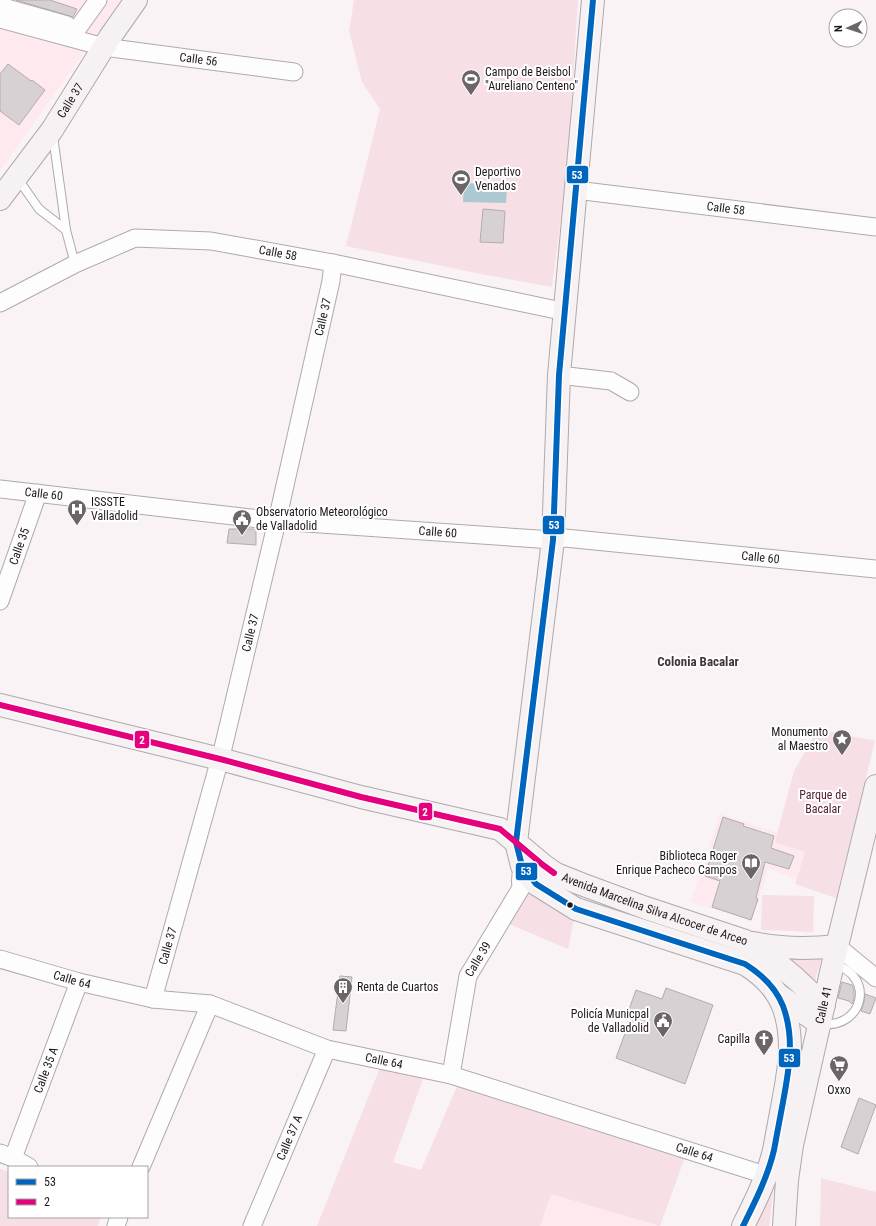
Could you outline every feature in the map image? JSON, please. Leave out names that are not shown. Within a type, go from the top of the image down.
[{"type":"main road","name":"Calle 37","points":[[0,199],[52,130],[107,42],[136,0]]},
{"type":"main road","name":"Calle 39","points":[[523,854],[553,540],[559,375],[566,312],[593,0]]},
{"type":"main road","points":[[0,705],[220,759],[361,797],[500,829],[523,854]]},
{"type":"main road","name":"Calle 41","points":[[784,1226],[787,1180],[792,1145],[835,955],[876,786]]},
{"type":"main road","name":"Avenida Marcelina Silva Alcocer de Arceo","points":[[523,854],[556,874],[581,884],[646,908],[745,941],[780,966],[822,1014]]},
{"type":"main road","name":"Avenida Marcelina Silva Alcocer de Arceo","points":[[523,854],[536,884],[576,908],[745,964],[756,971],[766,981],[780,1000]]},
{"type":"main road","points":[[637,929],[646,908]]},
{"type":"main road","points":[[745,941],[776,947],[807,949],[835,955]]},
{"type":"main road","points":[[780,1000],[822,1014]]},
{"type":"main road","points":[[743,1226],[751,1211],[774,1151],[789,1068],[790,1053],[788,1024],[780,1000]]},
{"type":"main road","points":[[789,1034],[822,1014]]},
{"type":"street","points":[[78,28],[98,0]]},
{"type":"street","points":[[0,6],[78,28],[107,42]]},
{"type":"street","points":[[0,19],[107,42]]},
{"type":"street","name":"Calle 56","points":[[107,42],[294,72]]},
{"type":"street","name":"Calle 58","points":[[576,190],[876,227]]},
{"type":"street","name":"Calle 58","points":[[0,302],[76,264],[135,238],[211,241],[333,263],[566,312]]},
{"type":"street","name":"Calle 37","points":[[153,999],[220,759],[277,521],[331,281],[333,263]]},
{"type":"street","points":[[559,375],[611,381],[630,392]]},
{"type":"street","name":"Calle 60","points":[[0,489],[277,521],[553,540],[565,538],[876,569]]},
{"type":"street","name":"Calle 35","points":[[0,601],[38,493]]},
{"type":"street","name":"Calle 39","points":[[451,1075],[468,976],[521,888],[520,880],[523,854]]},
{"type":"street","points":[[835,955],[876,978]]},
{"type":"street","name":"Calle 64","points":[[0,960],[79,982],[153,999],[210,1004],[327,1049],[451,1075],[765,1175]]},
{"type":"street","name":"Calle 35 A","points":[[7,1155],[79,982]]},
{"type":"street","points":[[141,1166],[210,1004]]},
{"type":"street","name":"Calle 37 A","points":[[252,1226],[327,1049]]},
{"type":"street","points":[[7,1155],[27,1166]]},
{"type":"lane","points":[[52,130],[66,230],[76,264]]},
{"type":"lane","points":[[16,177],[39,209],[66,230]]},
{"type":"lane","points":[[822,1014],[828,1025],[842,1022],[854,1013],[860,1000],[859,987],[852,974],[840,966],[835,955]]},
{"type":"shaded area","points":[[0,0],[121,0],[0,171]]},
{"type":"shaded area","points":[[720,814],[778,833],[776,842],[805,852],[796,879],[768,869],[752,921],[691,902]]},
{"type":"shaded area","points":[[551,1194],[659,1226],[540,1226]]},
{"type":"green space","name":"Campo de Beisbol \"Aureliano Centeno\"","points":[[354,0],[578,0],[567,173],[552,287],[346,246],[380,109],[362,82],[349,31]]},
{"type":"green space","name":"Parque de Bacalar","points":[[818,729],[875,741],[836,898],[795,884],[805,852],[775,842],[794,771]]},
{"type":"green space","points":[[521,888],[576,909],[568,949],[502,921]]},
{"type":"green space","points":[[762,895],[814,896],[813,932],[761,930]]},
{"type":"green space","points":[[824,951],[813,987],[799,968],[789,958]]},
{"type":"green space","points":[[797,1032],[802,1034],[774,1185],[769,1226],[758,1226],[747,1220]]},
{"type":"green space","points":[[381,1065],[423,1079],[393,1162],[421,1170],[461,1077],[689,1146],[660,1226],[551,1194],[540,1226],[317,1226]]},
{"type":"green space","points":[[0,1169],[8,1172],[8,1218],[101,1218],[98,1226],[0,1226]]},
{"type":"green space","points":[[821,1178],[876,1192],[876,1226],[820,1226]]},
{"type":"water","points":[[464,183],[507,185],[506,203],[463,202]]},
{"type":"building","points":[[16,0],[50,0],[77,9],[73,17]]},
{"type":"building","points":[[8,64],[45,90],[19,125],[0,111],[0,74]]},
{"type":"building","points":[[483,209],[505,211],[503,243],[480,242]]},
{"type":"building","name":"Observatorio Meteorológico de Valladolid","points":[[229,529],[256,529],[256,545],[227,543]]},
{"type":"building","points":[[723,817],[744,824],[743,826],[774,836],[771,848],[794,856],[789,869],[765,862],[756,898],[758,899],[751,920],[712,907],[720,881],[705,876]]},
{"type":"building","name":"Renta de Cuartos","points":[[340,976],[352,977],[346,1031],[333,1030]]},
{"type":"building","points":[[842,982],[852,985],[854,990],[854,999],[852,1004],[849,1001],[838,998]]},
{"type":"building","name":"Policía Municpal de Valladolid","points":[[666,988],[713,1005],[685,1084],[616,1058],[631,1017],[627,1015],[636,990],[662,999]]},
{"type":"building","points":[[865,994],[876,998],[870,1014],[861,1011]]},
{"type":"building","points":[[859,1098],[876,1105],[858,1154],[841,1147]]},
{"type":"transit line","name":"53","points":[[593,0],[559,375],[553,540],[516,842],[522,866],[536,884],[576,909],[745,964],[757,972],[772,987],[780,999],[787,1018],[789,1030],[789,1066],[774,1150],[761,1189],[743,1226]]},
{"type":"transit line","name":"2","points":[[0,705],[220,759],[361,797],[500,829],[554,873]]},
{"type":"place","name":"Campo de Beisbol \"Aureliano Centeno\"","points":[[471,96]]},
{"type":"place","name":"Deportivo Venados","points":[[461,196]]},
{"type":"place","name":"ISSSTE Valladolid","points":[[77,526]]},
{"type":"place","name":"Observatorio Meteorológico de Valladolid","points":[[242,536]]},
{"type":"place","name":"Monumento al Maestro","points":[[842,756]]},
{"type":"place","name":"Biblioteca Roger Enrique Pacheco Campos","points":[[751,880]]},
{"type":"place","name":"Renta de Cuartos","points":[[343,1004]]},
{"type":"place","name":"Policía Municpal de Valladolid","points":[[663,1038]]},
{"type":"place","name":"Capilla","points":[[764,1056]]},
{"type":"place","name":"Oxxo","points":[[839,1082]]},
{"type":"district","name":"Colonia Bacalar","points":[[698,661]]}]
